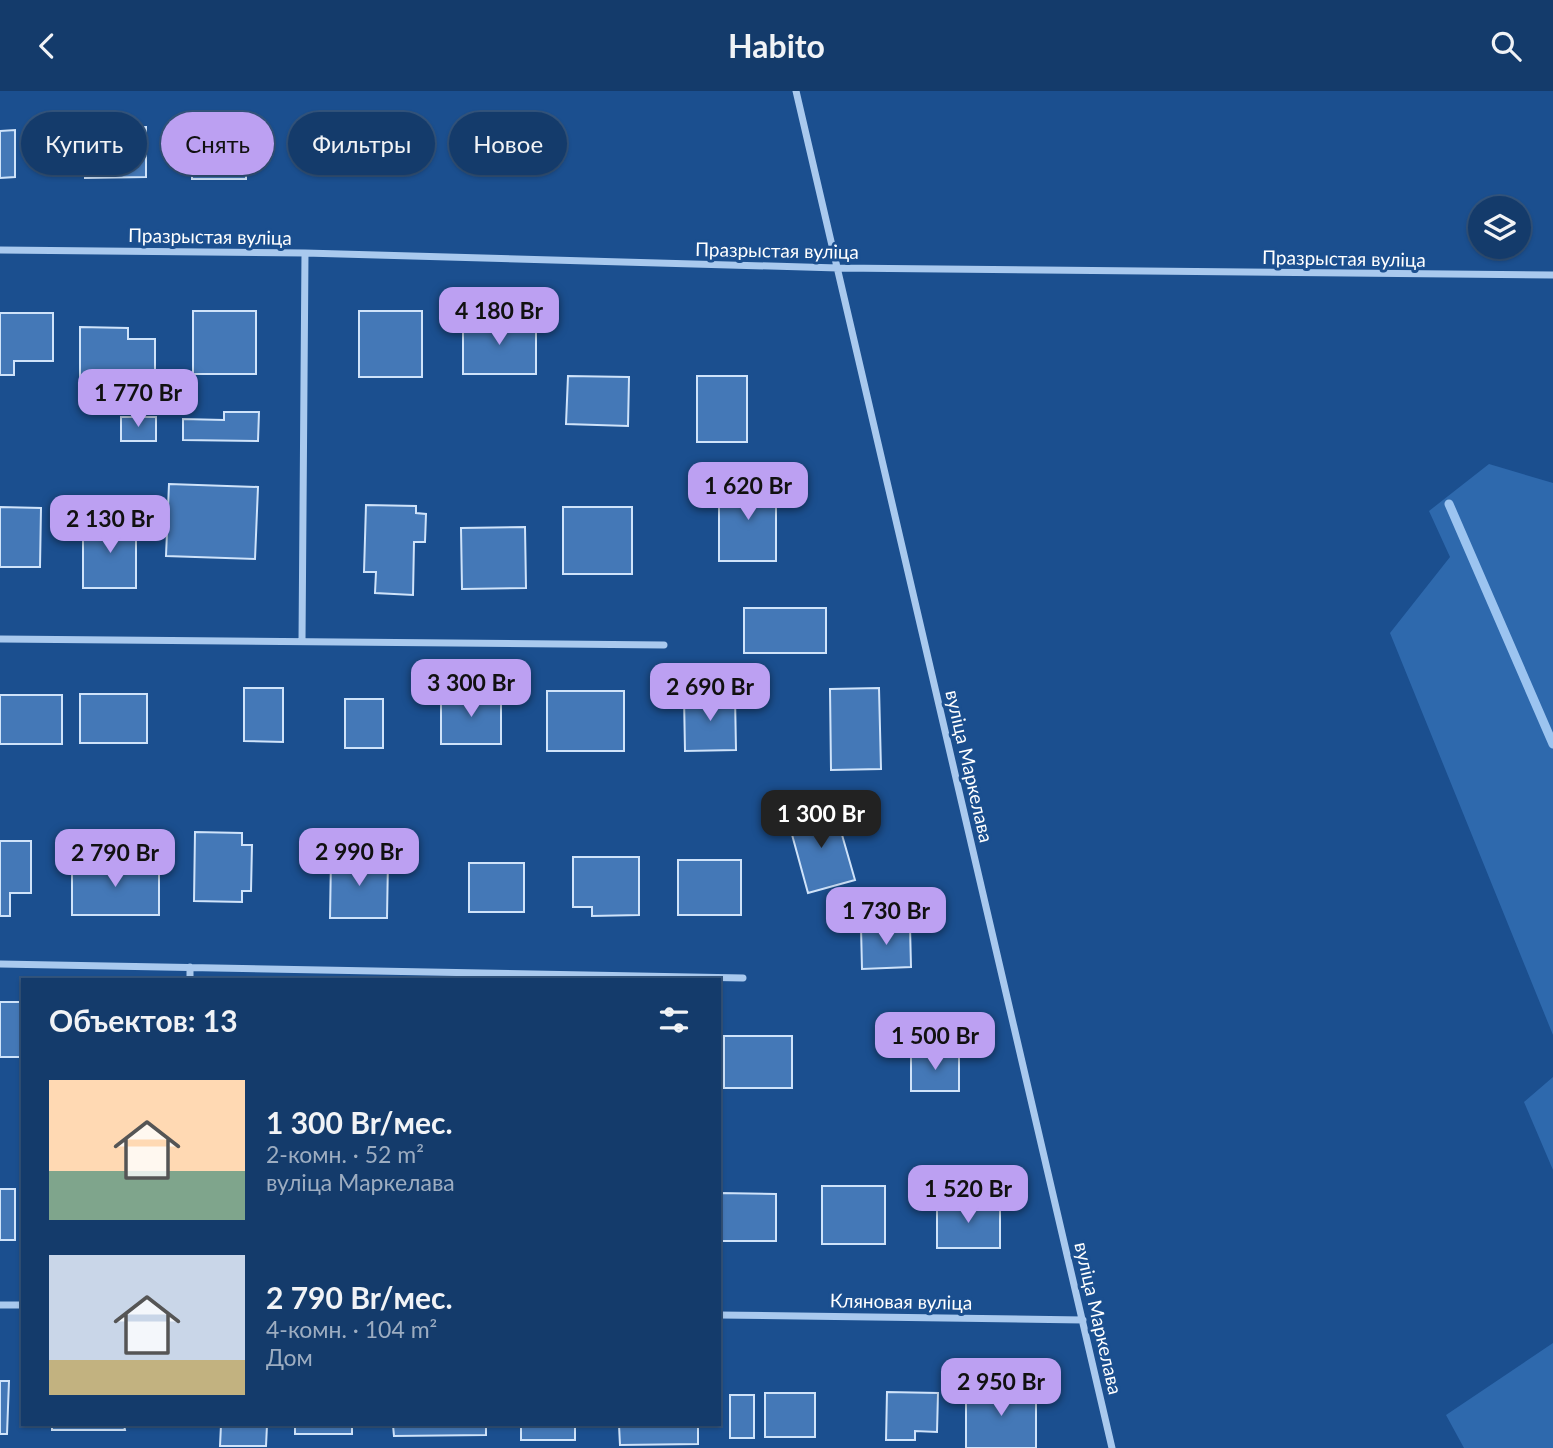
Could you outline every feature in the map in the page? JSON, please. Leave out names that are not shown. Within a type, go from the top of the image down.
[{"type":"street","name":"вуліца Маркелава","points":[[796,91],[1112,1448]]},
{"type":"street","name":"Празрыстая вуліца","points":[[0,250],[305,253],[838,268],[1553,275]]},
{"type":"street","points":[[302,642],[305,253]]},
{"type":"street","points":[[0,639],[664,645]]},
{"type":"street","points":[[0,964],[743,978]]},
{"type":"street","points":[[190,967],[190,978]]},
{"type":"street","points":[[0,1305],[21,1305]]},
{"type":"street","name":"Кляновая вуліца","points":[[721,1315],[1083,1320]]},
{"type":"shaded area","points":[[1489,464],[1553,483],[1553,1035],[1390,633],[1450,557],[1429,511]]},
{"type":"shaded area","points":[[1553,1077],[1553,1170],[1524,1102]]},
{"type":"shaded area","points":[[1553,1343],[1553,1448],[1464,1448],[1446,1415]]},
{"type":"building","points":[[15,130],[15,177],[0,178],[0,131]]},
{"type":"building","points":[[85,175],[146,175],[146,177],[85,178]]},
{"type":"building","points":[[192,175],[246,175],[246,179],[192,179]]},
{"type":"building","points":[[193,311],[256,311],[256,374],[193,374]]},
{"type":"building","points":[[359,311],[422,311],[422,377],[359,377]]},
{"type":"building","points":[[0,313],[53,313],[53,361],[14,361],[14,375],[0,375]]},
{"type":"building","points":[[463,321],[536,321],[536,374],[463,374]]},
{"type":"building","points":[[80,327],[128,328],[128,339],[155,339],[155,378],[131,377],[131,391],[80,391]]},
{"type":"building","points":[[568,376],[629,377],[628,426],[566,424]]},
{"type":"building","points":[[697,376],[747,376],[747,442],[697,442]]},
{"type":"building","points":[[224,412],[259,412],[258,441],[183,440],[183,419],[224,420]]},
{"type":"building","points":[[121,417],[156,417],[156,441],[121,441]]},
{"type":"building","points":[[719,483],[776,483],[776,561],[719,561]]},
{"type":"building","points":[[169,484],[258,487],[255,559],[166,556]]},
{"type":"building","points":[[366,505],[416,506],[416,513],[426,514],[425,542],[414,542],[413,595],[375,593],[376,572],[364,572]]},
{"type":"building","points":[[0,507],[41,508],[40,567],[0,567]]},
{"type":"building","points":[[563,507],[632,507],[632,574],[563,574]]},
{"type":"building","points":[[83,522],[136,522],[136,588],[83,588]]},
{"type":"building","points":[[525,527],[526,588],[462,589],[461,528]]},
{"type":"building","points":[[744,608],[826,608],[826,653],[744,653]]},
{"type":"building","points":[[244,688],[283,688],[283,742],[244,741]]},
{"type":"building","points":[[879,688],[881,769],[831,770],[830,689]]},
{"type":"building","points":[[547,691],[624,691],[624,751],[547,751]]},
{"type":"building","points":[[441,693],[501,693],[501,744],[441,744]]},
{"type":"building","points":[[80,694],[147,694],[147,743],[80,743]]},
{"type":"building","points":[[0,695],[62,695],[62,744],[0,744]]},
{"type":"building","points":[[735,696],[736,750],[685,751],[684,697]]},
{"type":"building","points":[[345,699],[383,699],[383,748],[345,748]]},
{"type":"building","points":[[834,807],[855,880],[808,893],[788,820]]},
{"type":"building","points":[[195,832],[242,833],[242,845],[252,845],[251,891],[242,891],[242,902],[194,901]]},
{"type":"building","points":[[0,841],[31,841],[31,893],[10,893],[10,916],[0,916]]},
{"type":"building","points":[[573,857],[639,857],[639,915],[592,916],[592,907],[573,907]]},
{"type":"building","points":[[331,858],[388,859],[387,918],[330,918]]},
{"type":"building","points":[[678,860],[741,860],[741,915],[678,915]]},
{"type":"building","points":[[72,863],[159,864],[159,915],[72,915]]},
{"type":"building","points":[[469,863],[524,863],[524,912],[469,912]]},
{"type":"building","points":[[910,926],[911,967],[862,969],[861,927]]},
{"type":"building","points":[[0,1002],[21,1002],[21,1057],[0,1057]]},
{"type":"building","points":[[724,1036],[792,1036],[792,1088],[724,1088]]},
{"type":"building","points":[[911,1053],[959,1053],[959,1091],[911,1091]]},
{"type":"building","points":[[822,1186],[885,1186],[885,1244],[822,1244]]},
{"type":"building","points":[[0,1189],[15,1189],[15,1240],[0,1240]]},
{"type":"building","points":[[721,1193],[776,1194],[776,1241],[721,1241]]},
{"type":"building","points":[[937,1203],[1000,1203],[1000,1248],[937,1248]]},
{"type":"building","points":[[0,1381],[9,1381],[7,1434],[0,1434]]},
{"type":"building","points":[[1036,1387],[1036,1448],[966,1448],[966,1388]]},
{"type":"building","points":[[887,1392],[938,1393],[937,1432],[915,1431],[915,1440],[886,1440]]},
{"type":"building","points":[[765,1393],[815,1393],[815,1437],[765,1437]]},
{"type":"building","points":[[730,1395],[754,1395],[754,1438],[730,1438]]},
{"type":"building","points":[[52,1426],[124,1426],[125,1430],[52,1430]]},
{"type":"building","points":[[221,1426],[267,1426],[266,1446],[220,1446]]},
{"type":"building","points":[[295,1426],[352,1426],[352,1434],[295,1434]]},
{"type":"building","points":[[393,1426],[486,1426],[486,1435],[394,1436]]},
{"type":"building","points":[[521,1426],[575,1426],[575,1440],[521,1440]]},
{"type":"building","points":[[619,1426],[698,1426],[698,1444],[620,1445]]},
{"type":"waterway","points":[[1449,504],[1553,744]]}]
